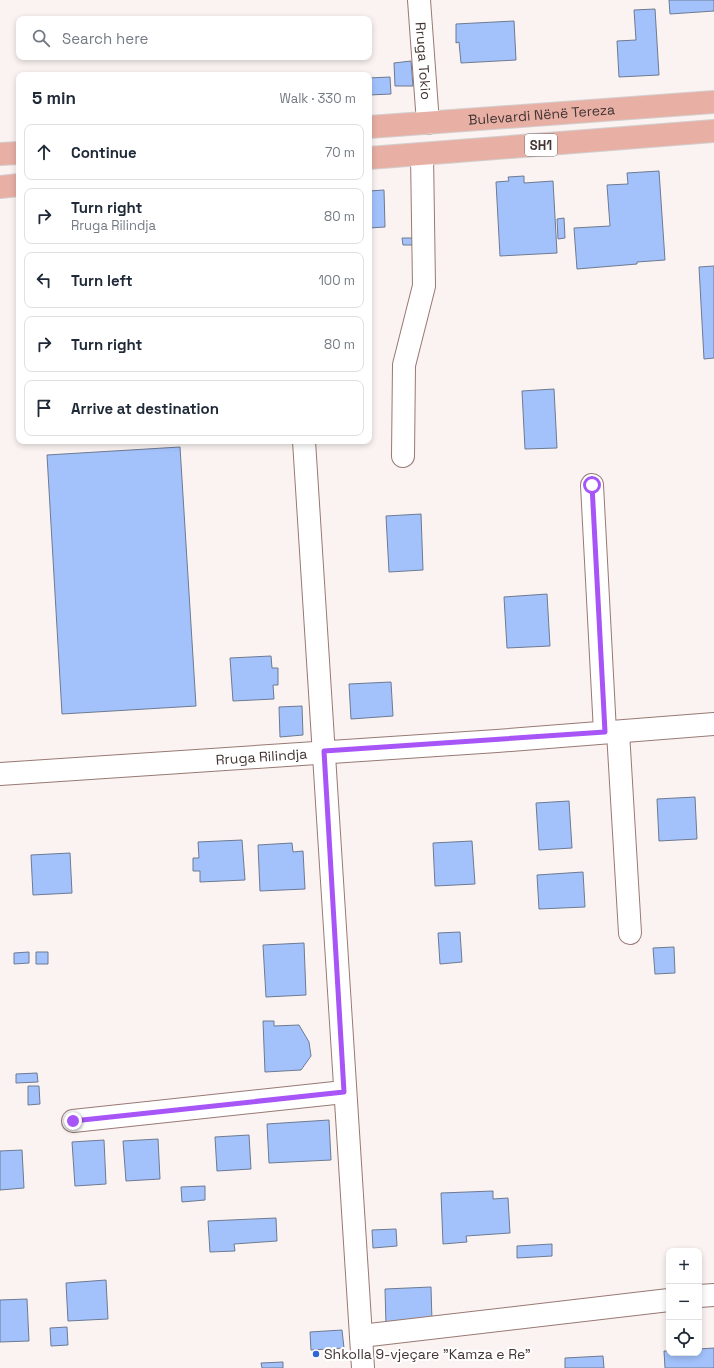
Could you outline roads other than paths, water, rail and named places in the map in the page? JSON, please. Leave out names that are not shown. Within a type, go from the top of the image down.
[{"type":"main road","name":"Bulevardi Nënë Tereza","points":[[372,127],[714,102]]},
{"type":"main road","name":"SH1","points":[[372,158],[714,131]]},
{"type":"main road","points":[[0,154],[16,153]]},
{"type":"main road","points":[[0,187],[16,185]]},
{"type":"street","name":"Rruga Tokio","points":[[419,0],[428,122]]},
{"type":"street","points":[[403,456],[404,365],[424,286],[422,154]]},
{"type":"street","points":[[304,444],[344,1092],[363,1368]]},
{"type":"street","points":[[592,485],[630,933]]},
{"type":"street","name":"Rruga Rilindja","points":[[0,774],[714,724]]},
{"type":"street","points":[[73,1121],[344,1092]]},
{"type":"street","points":[[702,1296],[714,1295]]},
{"type":"street","points":[[361,1336],[666,1300]]},
{"type":"place","name":"Shkolla 9-vjeçare \"Kamza e Re\"","points":[[316,1354]]}]
